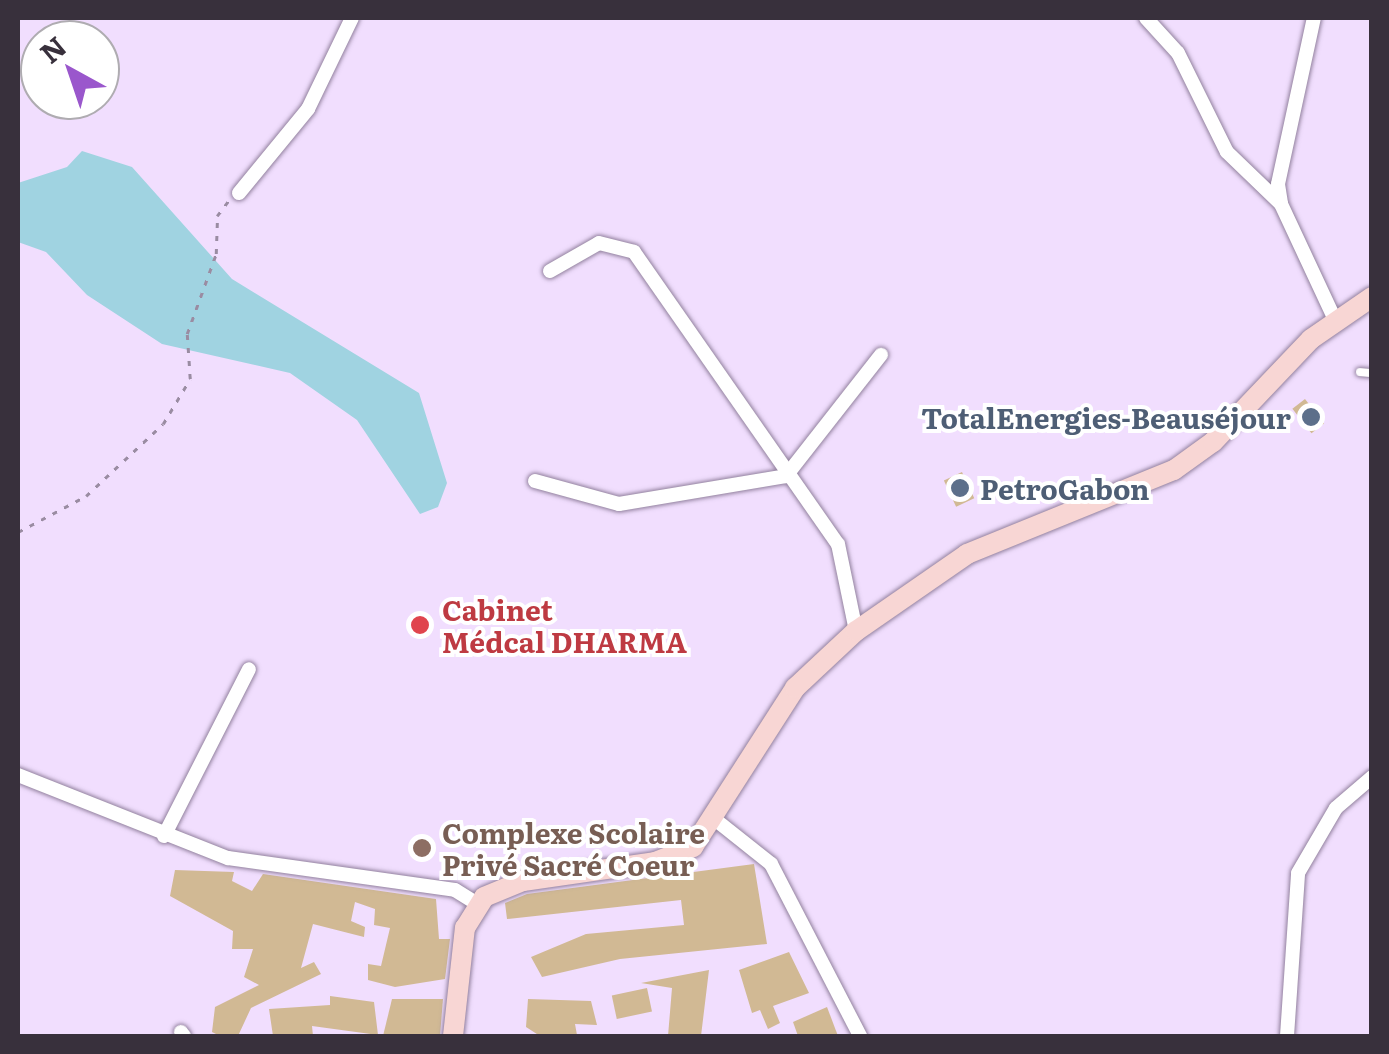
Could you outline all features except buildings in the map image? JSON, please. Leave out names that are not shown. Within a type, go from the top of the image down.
[{"type":"main road","points":[[453,1036],[465,928],[478,904],[523,881],[674,857],[717,820],[795,688],[856,631],[967,554],[1174,470],[1336,320],[1372,297]]},
{"type":"street","points":[[239,193],[308,109],[352,18]]},
{"type":"street","points":[[1146,18],[1178,53],[1227,152],[1281,204]]},
{"type":"street","points":[[1314,18],[1278,184],[1281,204],[1336,320]]},
{"type":"street","points":[[550,271],[599,243],[634,252],[786,476],[838,544],[856,631]]},
{"type":"street","points":[[535,482],[619,504],[786,476],[881,355]]},
{"type":"street","points":[[164,836],[249,669]]},
{"type":"street","points":[[18,775],[164,836],[265,866],[455,890],[478,904]]},
{"type":"street","points":[[1286,1036],[1298,873],[1336,808],[1372,777]]},
{"type":"street","points":[[717,820],[771,864],[860,1036]]},
{"type":"lane","points":[[1360,372],[1372,374]]},
{"type":"path","points":[[18,532],[86,496],[163,424],[190,379],[187,334],[216,254],[216,216],[239,193]]},
{"type":"shaded area","points":[[82,151],[132,167],[232,279],[419,393],[447,483],[438,507],[420,514],[357,420],[290,373],[162,344],[87,295],[46,252],[18,242],[18,183],[67,167]]},
{"type":"place","name":"TotalEnergies-Beauséjour","points":[[1311,417]]},
{"type":"place","name":"PetroGabon","points":[[960,488]]},
{"type":"place","name":"Cabinet Médcal DHARMA","points":[[420,625]]},
{"type":"place","name":"Complexe Scolaire Privé Sacré Coeur","points":[[422,848]]}]
